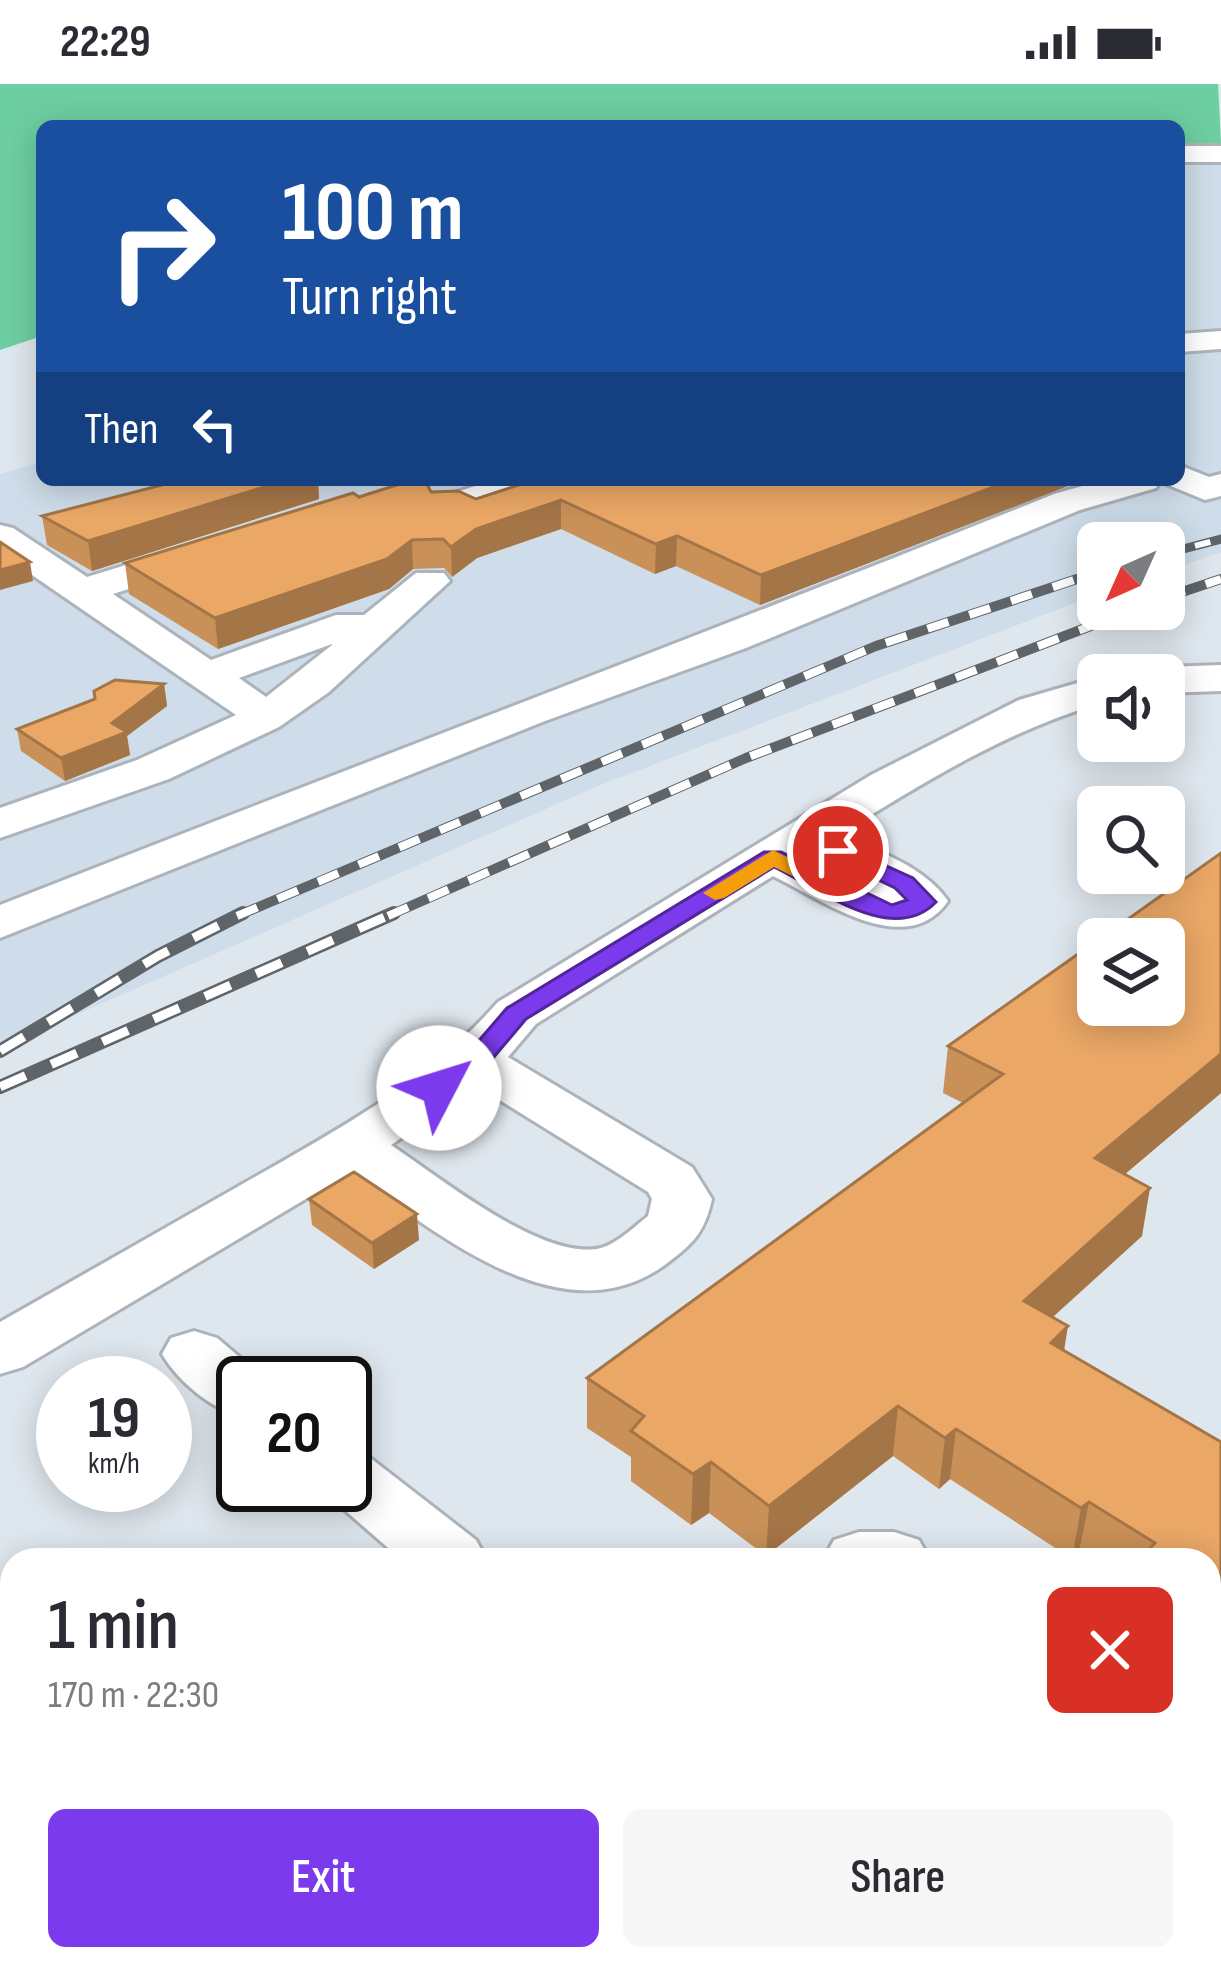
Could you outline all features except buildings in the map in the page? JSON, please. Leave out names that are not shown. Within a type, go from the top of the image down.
[{"type":"street","points":[[1185,154],[1221,154]]},
{"type":"street","points":[[1185,343],[1221,340]]},
{"type":"street","points":[[1185,471],[1221,458]]},
{"type":"street","points":[[1185,477],[1205,489],[1221,485]]},
{"type":"street","points":[[430,492],[480,486]]},
{"type":"street","points":[[0,923],[511,719],[731,639],[1067,502],[1122,486]]},
{"type":"street","points":[[0,536],[266,716]]},
{"type":"street","points":[[79,592],[236,542]]},
{"type":"street","points":[[0,824],[191,754],[266,716],[300,693],[430,581]]},
{"type":"street","points":[[205,676],[350,624],[372,628]]},
{"type":"street","points":[[1185,679],[1221,678]]},
{"type":"street","points":[[0,1351],[350,1144],[475,1060],[517,1013],[789,847],[986,732],[1034,709],[1077,696]]},
{"type":"street","points":[[350,1144],[485,1232],[542,1263],[575,1270],[615,1267],[676,1226],[682,1199],[671,1180],[475,1060]]},
{"type":"street","points":[[372,1497],[436,1548]]},
{"type":"shaded area","points":[[1185,143],[1221,143],[1221,552],[1185,565],[1185,522],[1077,522],[1077,602],[603,784],[0,1048],[0,474],[36,464],[36,486],[1185,486]]},
{"type":"green space","points":[[0,84],[1218,84],[1221,143],[1185,143],[1185,120],[36,120],[36,338],[0,350]]},
{"type":"railway","points":[[1185,548],[1221,539]]},
{"type":"railway","points":[[237,916],[876,646],[1077,579]]},
{"type":"railway","points":[[1185,591],[1221,579]]},
{"type":"railway","points":[[388,916],[746,758],[1080,630]]},
{"type":"railway","points":[[237,916],[243,913]]},
{"type":"railway","points":[[0,1087],[394,913]]},
{"type":"railway","points":[[0,1051],[158,956],[237,916]]},
{"type":"slow traffic","points":[[715,893],[773,857],[833,887]]},
{"type":"route","points":[[439,1088],[478,1058],[517,1013],[773,857],[889,913],[908,911],[923,902],[904,883],[838,851]]}]
